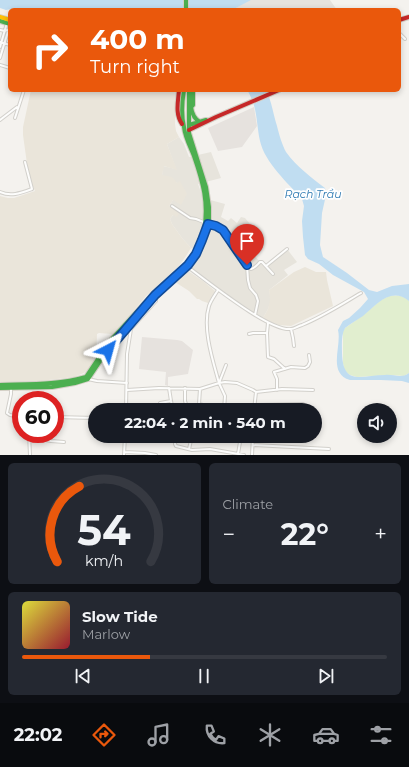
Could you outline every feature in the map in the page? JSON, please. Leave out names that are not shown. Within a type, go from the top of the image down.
[{"type":"main road","points":[[0,388],[52,387],[75,384],[86,378],[110,346],[155,293],[196,254],[207,223],[209,207],[206,186],[190,137],[177,116],[179,92]]},
{"type":"main road","points":[[181,123],[184,92]]},
{"type":"main road","points":[[186,130],[189,125],[191,92]]},
{"type":"main road","points":[[186,130],[276,92]]},
{"type":"main road","points":[[190,109],[194,118],[200,122]]},
{"type":"main road","points":[[181,123],[189,125],[216,117]]},
{"type":"main road","points":[[0,385],[37,385],[86,378]]},
{"type":"street","points":[[0,58],[2,43],[8,25]]},
{"type":"street","points":[[0,30],[8,31]]},
{"type":"street","points":[[0,47],[8,33]]},
{"type":"street","points":[[401,35],[405,39]]},
{"type":"street","points":[[15,118],[23,92]]},
{"type":"street","points":[[0,120],[18,106]]},
{"type":"street","points":[[0,192],[14,194],[32,189],[25,162]]},
{"type":"street","points":[[172,206],[190,218],[216,226],[223,230],[251,269],[262,262],[273,274]]},
{"type":"street","points":[[266,266],[287,249]]},
{"type":"street","points":[[186,265],[255,315],[280,328],[291,329],[308,322],[361,293]]},
{"type":"street","points":[[247,265],[250,288],[256,295],[258,301],[255,315]]},
{"type":"street","points":[[219,290],[210,304],[207,315],[210,348],[219,383],[225,396],[224,403]]},
{"type":"street","points":[[268,323],[268,357],[274,359],[285,369]]},
{"type":"street","points":[[126,403],[128,326]]},
{"type":"street","points":[[291,329],[294,346]]},
{"type":"street","points":[[249,334],[267,333]]},
{"type":"street","points":[[277,390],[277,379],[274,372],[291,367],[305,368],[310,362],[309,355]]},
{"type":"street","points":[[219,383],[226,365]]},
{"type":"street","points":[[86,378],[127,383]]},
{"type":"street","points":[[126,390],[170,388],[200,389],[219,383],[237,383],[256,392],[293,389],[313,390]]},
{"type":"street","points":[[11,388],[8,413],[12,416]]},
{"type":"street","points":[[160,403],[171,401],[170,388]]},
{"type":"street","points":[[185,388],[186,403]]},
{"type":"street","points":[[199,403],[200,389]]},
{"type":"street","points":[[255,403],[256,392]]},
{"type":"street","points":[[64,417],[88,418]]},
{"type":"street","points":[[29,443],[30,455]]},
{"type":"street","points":[[125,443],[125,454],[156,454]]},
{"type":"street","points":[[175,443],[176,446],[196,451],[210,449],[244,455]]},
{"type":"street","points":[[189,449],[190,443]]},
{"type":"street","points":[[238,454],[239,443]]},
{"type":"street","points":[[252,455],[253,445],[329,449]]},
{"type":"shaded area","points":[[249,0],[330,0],[336,8],[235,8]]},
{"type":"shaded area","points":[[31,92],[176,92],[175,124],[179,137],[167,144],[177,170],[164,166],[162,175],[172,177],[177,183],[180,181],[187,194],[181,205],[173,200],[169,206],[179,214],[177,217],[173,215],[170,219],[172,224],[191,248],[178,267],[146,296],[112,334],[97,334],[96,358],[90,368],[84,373],[74,377],[40,381],[0,382],[0,196],[14,198],[35,191],[28,171],[23,127]]},
{"type":"shaded area","points":[[254,107],[257,126],[242,147],[218,151],[208,128]]},
{"type":"shaded area","points":[[179,137],[184,144],[189,157],[211,152],[221,178],[198,184],[203,198],[225,204],[221,217],[228,221],[231,218],[237,223],[241,217],[245,218],[250,224],[248,226],[254,233],[244,243],[260,262],[266,266],[287,249],[297,262],[284,270],[288,275],[269,290],[271,300],[263,318],[190,267],[199,252],[191,248],[172,224],[170,219],[173,215],[169,206],[173,200],[177,183],[162,176],[163,166],[176,169],[167,144]]},
{"type":"shaded area","points":[[305,267],[316,272],[326,272],[333,306],[291,326],[279,325],[263,318],[268,309],[270,300],[269,290],[294,272]]},
{"type":"shaded area","points":[[188,271],[215,291],[208,303],[197,299],[189,291],[175,282]]},
{"type":"shaded area","points":[[142,337],[182,341],[193,350],[188,374],[168,377],[168,386],[165,385],[166,372],[139,369]]},
{"type":"green space","points":[[389,296],[400,296],[409,301],[409,373],[404,376],[391,375],[357,377],[350,375],[344,369],[343,363],[343,331],[381,300]]},
{"type":"water","points":[[0,0],[251,0],[236,8],[8,8],[6,10],[0,8]]},
{"type":"water","name":"Rạch Trầu","points":[[248,92],[267,92],[286,152],[299,167],[325,188],[326,195],[322,213],[320,245],[323,257],[369,290],[377,292],[392,286],[409,284],[409,301],[396,295],[390,296],[379,302],[363,316],[345,328],[342,337],[342,353],[343,364],[346,371],[355,377],[377,375],[403,376],[409,373],[409,383],[402,381],[350,380],[343,376],[339,371],[337,365],[338,330],[343,321],[349,318],[368,299],[364,292],[333,275],[319,264],[308,259],[305,255],[302,221],[304,206],[302,199],[272,165],[263,149],[251,96]]},
{"type":"traffic: fast","points":[[186,0],[186,8]]},
{"type":"traffic: fast","points":[[0,21],[8,23]]},
{"type":"traffic: fast","points":[[184,92],[182,104],[183,122],[204,193],[206,211],[204,231]]},
{"type":"traffic: fast","points":[[0,388],[52,387],[88,379],[113,342],[155,295],[188,265],[196,254],[207,227],[209,207],[206,187],[189,133],[189,92]]},
{"type":"traffic: fast","points":[[191,107],[193,105],[193,92]]},
{"type":"traffic: fast","points":[[191,107],[194,116],[200,122]]},
{"type":"traffic: fast","points":[[189,125],[206,120]]},
{"type":"traffic: fast","points":[[0,385],[54,383],[86,377],[110,341],[155,292],[175,274]]},
{"type":"traffic: slow","points":[[0,17],[8,19]]},
{"type":"traffic: jam","points":[[401,19],[409,17]]},
{"type":"traffic: jam","points":[[179,92],[178,116],[182,124]]},
{"type":"traffic: jam","points":[[189,130],[274,92]]},
{"type":"route","points":[[108,350],[155,295],[188,265],[196,254],[208,224],[223,230],[247,265]]}]
